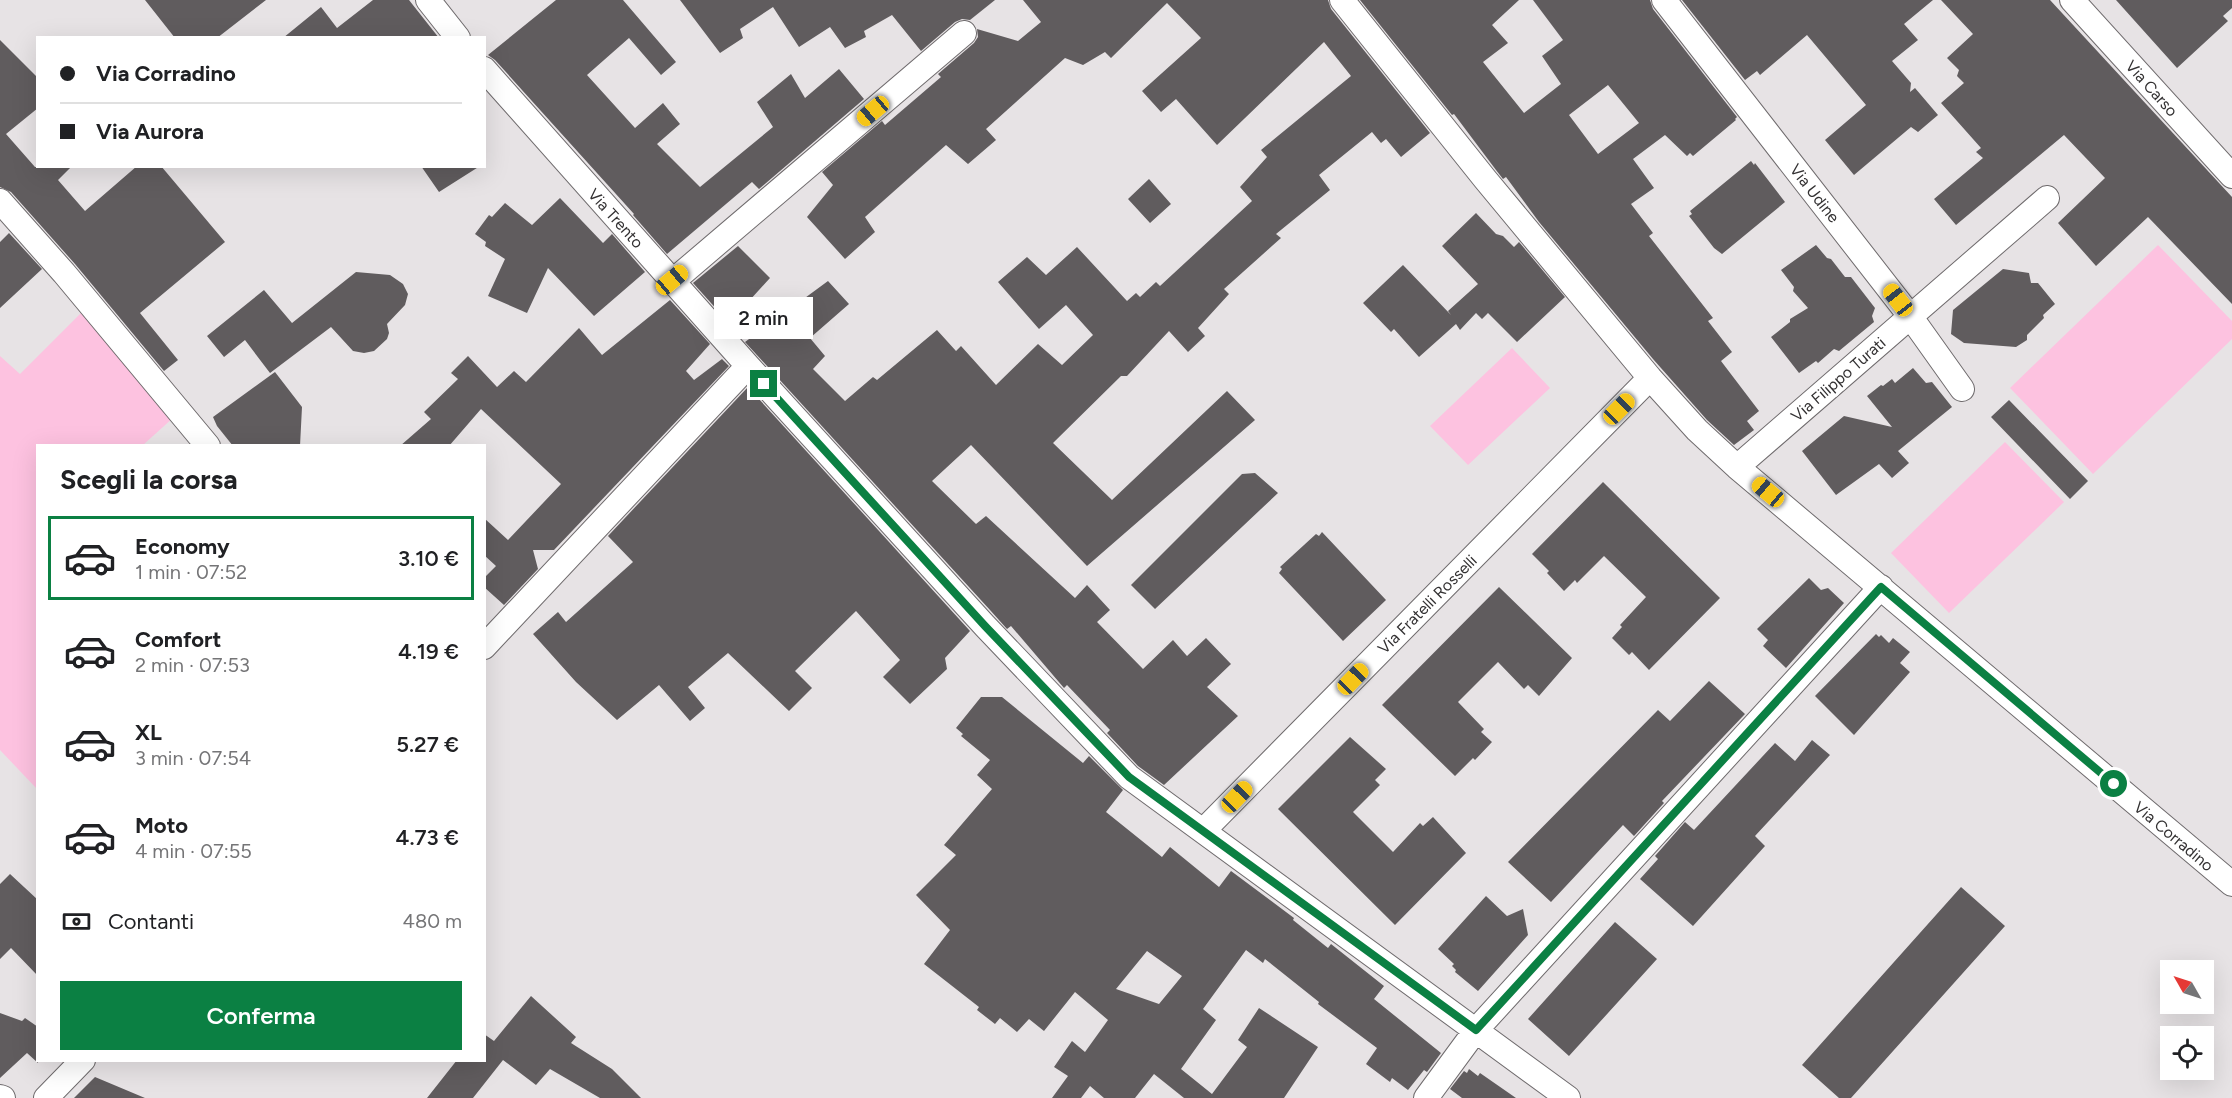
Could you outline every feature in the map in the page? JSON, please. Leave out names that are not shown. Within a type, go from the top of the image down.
[{"type":"street","points":[[428,0],[456,36]]},
{"type":"street","name":"Via Corradino","points":[[1342,0],[1485,179],[1650,378],[1697,430],[1737,467],[2232,884]]},
{"type":"street","name":"Via Udine","points":[[1664,0],[1910,316],[1962,389]]},
{"type":"street","name":"Via Carso","points":[[2072,0],[2232,176]]},
{"type":"street","points":[[672,280],[964,33]]},
{"type":"street","name":"Via Trento","points":[[486,71],[748,366],[1129,777],[1568,1098]]},
{"type":"street","name":"Via Filippo Turati","points":[[1737,467],[2047,198]]},
{"type":"street","points":[[0,201],[64,273],[206,444]]},
{"type":"street","points":[[486,644],[748,366]]},
{"type":"street","name":"Via Fratelli Rosselli","points":[[1203,831],[1650,378]]},
{"type":"street","points":[[1425,1098],[1476,1030],[1881,587]]},
{"type":"street","points":[[46,1098],[81,1062]]},
{"type":"shaded area","points":[[2158,245],[2232,321],[2232,339],[2093,474],[2010,388]]},
{"type":"shaded area","points":[[85,309],[174,417],[144,444],[36,444],[36,788],[0,750],[0,356],[20,374]]},
{"type":"shaded area","points":[[1512,348],[1550,388],[1468,465],[1430,426]]},
{"type":"shaded area","points":[[2005,442],[2064,502],[1949,613],[1891,553]]},
{"type":"building","points":[[145,0],[266,0],[220,36],[173,36]]},
{"type":"building","points":[[373,0],[409,0],[437,36],[285,36],[321,7],[337,28]]},
{"type":"building","points":[[556,0],[623,0],[676,62],[661,75],[629,38],[587,75],[635,128],[663,103],[680,124],[657,144],[700,187],[773,127],[757,102],[791,74],[805,98],[839,69],[864,99],[759,189],[752,182],[667,254],[634,214],[488,55]]},
{"type":"building","points":[[680,0],[995,0],[970,20],[962,19],[955,22],[921,51],[892,15],[864,31],[866,37],[845,48],[830,27],[799,47],[773,7],[740,29],[743,38],[720,53]]},
{"type":"building","points":[[1023,0],[1328,0],[1331,9],[1430,133],[1401,157],[1386,139],[1381,143],[1372,132],[1319,175],[1330,190],[1276,234],[1281,238],[1224,289],[1229,294],[1198,328],[1205,336],[1188,352],[1169,331],[1127,376],[1121,376],[1053,443],[1112,500],[1227,391],[1255,420],[1087,566],[971,445],[932,481],[976,524],[986,516],[1075,598],[1087,585],[1110,610],[1097,622],[1143,669],[1173,640],[1187,656],[1206,638],[1231,664],[1207,687],[1238,716],[1164,785],[1138,766],[1107,733],[1110,730],[1067,685],[1064,688],[1011,626],[1007,629],[745,342],[828,281],[849,304],[810,338],[825,356],[813,369],[845,401],[873,377],[877,380],[937,330],[956,351],[961,346],[996,385],[1038,344],[1062,365],[1093,335],[1066,305],[1039,329],[998,282],[1027,257],[1046,275],[1077,247],[1127,301],[1136,293],[1140,297],[1156,282],[1160,286],[1252,201],[1240,187],[1267,157],[1261,150],[1351,76],[1324,42],[1217,145],[1176,99],[1161,112],[1142,91],[1201,38],[1167,3],[1111,58],[1105,52],[1083,65],[1065,58],[986,129],[996,140],[968,164],[946,145],[865,217],[875,232],[845,259],[807,217],[833,185],[822,172],[882,121],[885,125],[941,77],[938,74],[974,43],[978,37],[977,29],[1018,41],[1041,22]]},
{"type":"building","points":[[1360,0],[1519,0],[1492,25],[1508,43],[1483,62],[1524,113],[1561,84],[1542,56],[1563,40],[1533,0],[1650,0],[1653,9],[1737,117],[1693,156],[1690,153],[1687,156],[1665,135],[1633,159],[1654,188],[1631,204],[1653,233],[1649,236],[1713,318],[1708,321],[1732,352],[1721,361],[1759,411],[1747,421],[1754,430],[1734,445],[1707,420],[1653,359],[1539,222],[1506,177],[1503,179],[1454,114],[1452,115]],"holes":[[[1608,85],[1639,123],[1598,154],[1569,115]]]},
{"type":"building","points":[[1682,0],[1933,0],[1904,24],[1918,40],[1892,61],[1911,83],[1910,92],[1915,88],[1938,115],[1918,132],[1911,127],[1854,175],[1825,140],[1866,105],[1807,35],[1760,75],[1757,71],[1745,80]]},
{"type":"building","points":[[1941,0],[2050,0],[2232,197],[2232,304],[2148,217],[2096,266],[2058,223],[2105,178],[2064,135],[1956,225],[1934,199],[1983,158],[1976,152],[1981,148],[1941,103],[1964,83],[1957,76],[1959,70],[1947,58],[1973,34]]},
{"type":"building","points":[[2116,0],[2232,0],[2232,8],[2223,16],[2228,21],[2177,68]]},
{"type":"building","points":[[0,40],[36,76],[36,110],[6,134],[36,168],[70,168],[58,180],[85,211],[135,168],[163,168],[225,242],[140,313],[178,360],[164,371],[75,264],[11,192],[0,187]]},
{"type":"building","points":[[1751,161],[1754,165],[1755,163],[1785,202],[1722,254],[1714,248],[1689,216],[1692,214],[1690,211]]},
{"type":"building","points":[[422,168],[477,168],[439,192]]},
{"type":"building","points":[[1149,179],[1171,204],[1150,223],[1128,199]]},
{"type":"building","points":[[560,198],[603,243],[612,234],[645,272],[594,316],[548,268],[527,313],[488,296],[505,259],[485,246],[486,242],[475,234],[489,215],[492,217],[505,203],[532,225]]},
{"type":"building","points":[[1476,213],[1496,234],[1503,236],[1514,247],[1519,242],[1565,297],[1517,342],[1488,313],[1482,319],[1476,313],[1460,330],[1456,324],[1419,357],[1394,329],[1391,332],[1363,303],[1403,265],[1451,315],[1448,311],[1478,284],[1442,246]]},
{"type":"building","points":[[9,233],[42,269],[0,308],[0,242]]},
{"type":"building","points":[[1816,245],[1845,277],[1851,277],[1875,308],[1872,316],[1874,322],[1839,351],[1834,349],[1818,363],[1816,361],[1799,373],[1771,337],[1790,322],[1790,319],[1808,308],[1793,291],[1794,287],[1781,270]]},
{"type":"building","points":[[738,246],[770,278],[729,323],[693,283]]},
{"type":"building","points":[[2003,269],[2029,273],[2031,283],[2038,283],[2055,304],[2027,335],[2027,340],[2016,347],[1964,343],[1951,334],[1953,310]]},
{"type":"building","points":[[356,272],[390,275],[403,284],[408,294],[405,305],[387,324],[389,333],[387,339],[374,351],[364,353],[353,351],[331,327],[270,373],[245,340],[224,357],[207,336],[264,290],[292,323]]},
{"type":"building","points":[[670,300],[710,344],[686,371],[694,380],[722,359],[729,366],[554,550],[533,550],[538,569],[504,605],[486,589],[486,576],[496,566],[486,557],[486,520],[508,540],[561,484],[481,409],[451,444],[402,444],[431,419],[424,412],[458,379],[451,373],[468,356],[497,387],[514,371],[526,382],[579,328],[602,355]]},
{"type":"building","points":[[1913,368],[1926,383],[1932,382],[1952,407],[1898,451],[1909,463],[1892,478],[1879,464],[1836,495],[1802,451],[1844,416],[1892,427],[1867,396],[1892,379],[1895,383]]},
{"type":"building","points":[[275,372],[302,407],[300,444],[231,444],[213,417]]},
{"type":"building","points":[[748,387],[970,631],[945,658],[947,669],[910,704],[883,677],[900,660],[856,611],[795,671],[812,688],[789,711],[728,653],[688,687],[705,708],[690,721],[659,685],[617,720],[576,682],[533,634],[558,612],[566,622],[633,562],[608,536]]},
{"type":"building","points":[[2009,400],[2088,481],[2070,499],[1991,417]]},
{"type":"building","points":[[1255,473],[1278,493],[1155,609],[1131,585],[1242,474]]},
{"type":"building","points":[[1603,482],[1720,598],[1649,670],[1632,652],[1629,655],[1612,638],[1622,627],[1620,625],[1646,597],[1604,556],[1577,583],[1575,580],[1564,591],[1532,554]]},
{"type":"building","points":[[1322,532],[1386,600],[1343,641],[1279,573],[1282,569],[1280,567],[1316,534],[1319,536]]},
{"type":"building","points":[[1809,578],[1821,590],[1828,588],[1844,603],[1786,668],[1763,646],[1768,640],[1757,629]]},
{"type":"building","points":[[1499,587],[1572,658],[1539,696],[1528,685],[1524,689],[1498,662],[1458,702],[1484,729],[1481,732],[1492,742],[1455,776],[1382,705]]},
{"type":"building","points":[[1876,634],[1879,637],[1881,635],[1889,643],[1893,638],[1910,652],[1900,663],[1910,672],[1854,735],[1815,696]]},
{"type":"building","points":[[1709,681],[1745,714],[1662,801],[1664,803],[1634,836],[1623,825],[1551,902],[1508,862],[1658,710],[1670,721]]},
{"type":"building","points":[[981,697],[1002,697],[1083,763],[1089,756],[1123,790],[1106,812],[1162,857],[1170,847],[1219,887],[1231,871],[1294,918],[1293,920],[1328,948],[1331,944],[1384,986],[1374,999],[1441,1053],[1427,1072],[1424,1070],[1408,1090],[1392,1078],[1390,1082],[1366,1064],[1377,1048],[1318,1004],[1319,1002],[1265,959],[1263,963],[1246,950],[1203,1009],[1216,1020],[1181,1069],[1212,1094],[1247,1047],[1238,1040],[1259,1008],[1318,1047],[1284,1098],[1184,1098],[1154,1074],[1135,1098],[1104,1098],[1090,1086],[1081,1098],[1052,1098],[1068,1076],[1054,1067],[1072,1041],[1085,1052],[1108,1020],[1075,992],[1044,1031],[1029,1019],[1017,1032],[1000,1018],[995,1024],[977,1010],[979,1007],[924,964],[950,930],[916,895],[956,855],[944,845],[992,789],[977,775],[990,760],[961,736],[963,734],[956,728]],"holes":[[[1147,951],[1182,976],[1159,1004],[1116,989]]]},
{"type":"building","points":[[1350,737],[1386,769],[1375,780],[1380,785],[1353,812],[1393,852],[1420,823],[1423,826],[1433,817],[1466,853],[1395,925],[1278,809]]},
{"type":"building","points":[[1812,740],[1830,755],[1755,836],[1765,846],[1693,926],[1640,879],[1658,859],[1655,856],[1685,822],[1694,830],[1775,743],[1795,761]]},
{"type":"building","points":[[10,874],[36,898],[36,974],[11,948],[0,959],[0,884]]},
{"type":"building","points":[[1961,887],[2005,926],[1851,1098],[1839,1098],[1802,1065]]},
{"type":"building","points":[[1486,896],[1507,916],[1523,909],[1528,935],[1478,991],[1455,972],[1452,966],[1454,964],[1438,949]]},
{"type":"building","points":[[1615,922],[1657,959],[1569,1056],[1528,1019]]},
{"type":"building","points":[[531,996],[576,1037],[571,1043],[612,1069],[641,1098],[600,1098],[550,1069],[536,1085],[503,1060],[473,1098],[427,1098],[455,1062],[486,1062],[486,1035],[494,1041]]},
{"type":"building","points":[[0,1013],[22,1021],[25,1018],[36,1026],[36,1061],[27,1053],[0,1078]]},
{"type":"building","points":[[1469,1069],[1478,1076],[1480,1073],[1516,1098],[1462,1098],[1450,1089],[1464,1071],[1467,1073]]},
{"type":"building","points":[[95,1077],[145,1098],[74,1098]]},
{"type":"route","points":[[764,384],[985,626],[1129,777],[1476,1030],[1881,587],[2114,784]]}]
